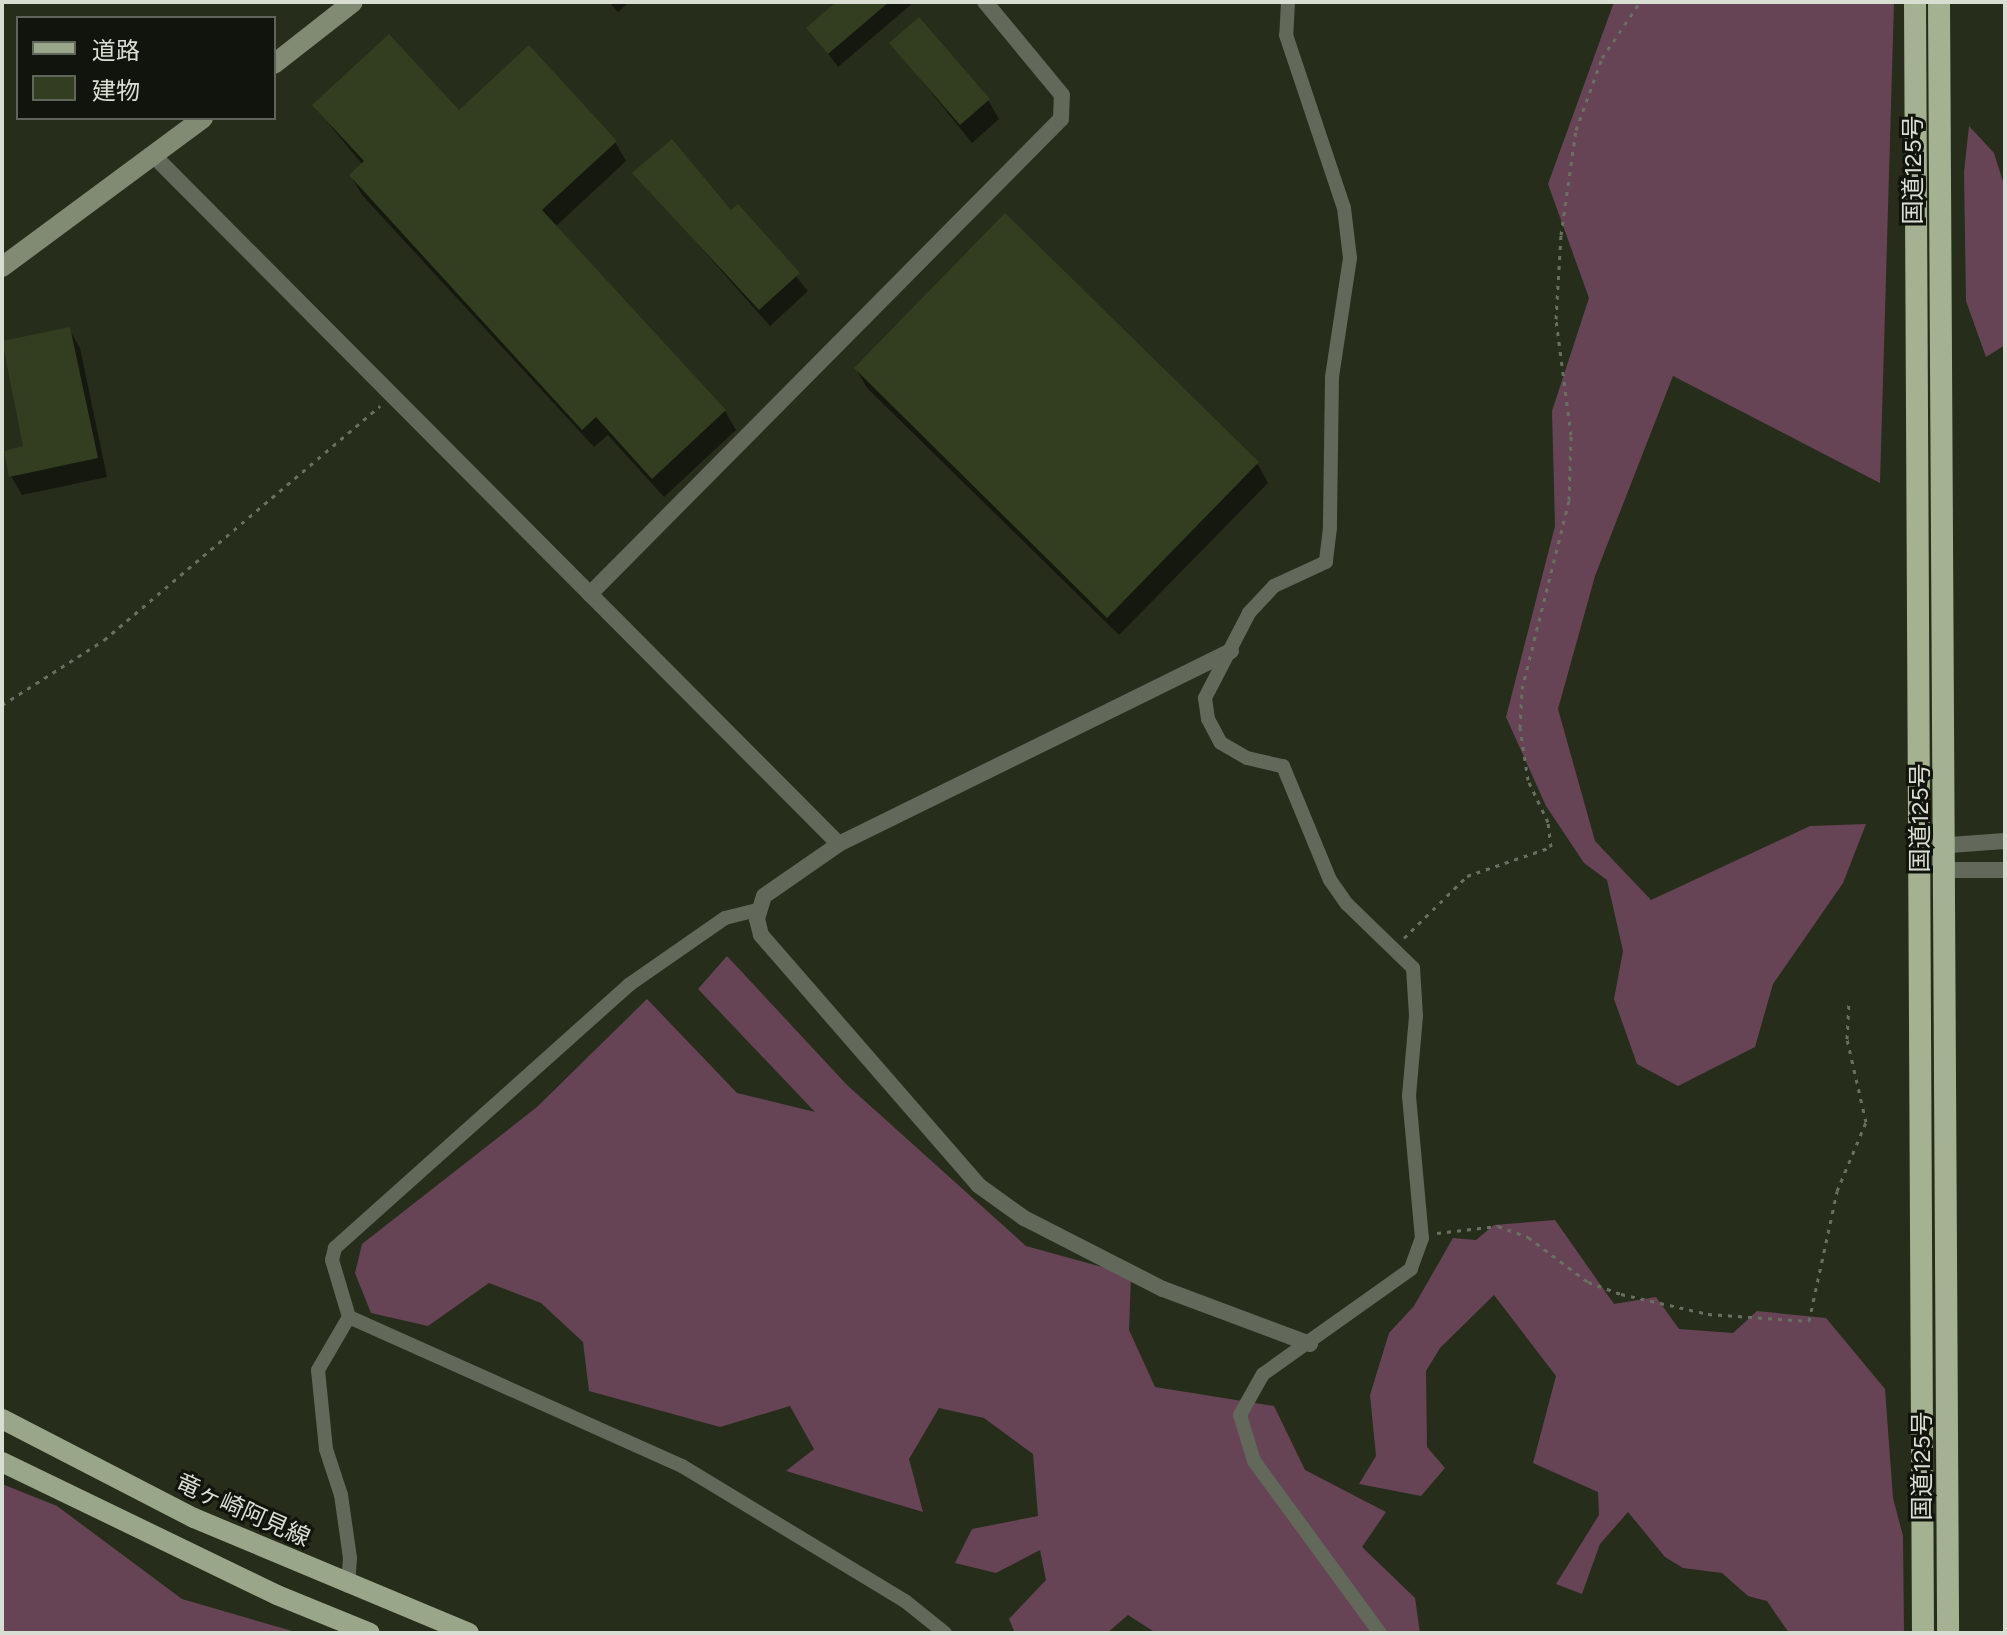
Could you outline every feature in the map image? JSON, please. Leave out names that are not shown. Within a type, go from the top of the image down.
[{"type":"highway","name":"国道125号","points":[[1915,2],[1923,1633]]},
{"type":"highway","name":"国道125号","points":[[1939,2],[1948,1633]]},
{"type":"main road","points":[[276,62],[353,2]]},
{"type":"main road","points":[[2,267],[200,120]]},
{"type":"main road","name":"竜ヶ崎阿見線","points":[[2,1419],[194,1518],[348,1586],[469,1633]]},
{"type":"main road","points":[[2,1462],[337,1626],[370,1633]]},
{"type":"street","points":[[590,594],[1061,119],[1062,95],[985,2]]},
{"type":"street","points":[[1288,2],[1286,35],[1344,208],[1350,258],[1332,377],[1330,528],[1326,562],[1274,586],[1249,613],[1205,698],[1208,719],[1221,743],[1247,758],[1283,766],[1330,880],[1392,950],[1413,968],[1416,1016],[1409,1096],[1422,1235],[1411,1269],[1310,1344],[1263,1374],[1240,1415],[1254,1461],[1380,1633]]},
{"type":"street","points":[[153,155],[839,844]]},
{"type":"street","points":[[1231,651],[839,844],[764,896],[757,910],[761,935],[978,1185],[1024,1218],[1163,1289],[1310,1344]]},
{"type":"street","points":[[1918,854],[1946,842],[2005,841]]},
{"type":"street","points":[[1918,854],[1946,870],[2005,870]]},
{"type":"street","points":[[348,1586],[350,1558],[341,1495],[326,1449],[318,1370],[349,1317],[332,1260],[335,1248],[630,984],[725,918],[757,910]]},
{"type":"street","points":[[349,1317],[682,1466],[905,1601],[945,1633]]},
{"type":"path","points":[[1392,950],[1467,876],[1551,847],[1548,822],[1528,780],[1520,728],[1533,637],[1569,500],[1571,435],[1556,319],[1561,235],[1576,130],[1602,58],[1640,2]]},
{"type":"path","points":[[2,705],[104,640],[392,395]]},
{"type":"path","points":[[1422,1235],[1498,1226],[1528,1237],[1588,1282],[1621,1294],[1708,1314],[1809,1321],[1837,1191],[1866,1122],[1847,1039],[1849,1003]]},
{"type":"shaded area","points":[[1614,2],[1894,2],[1880,483],[1673,376],[1595,576],[1558,709],[1595,841],[1651,900],[1810,826],[1866,824],[1843,883],[1773,984],[1755,1047],[1678,1086],[1637,1064],[1614,999],[1623,951],[1607,880],[1584,863],[1546,806],[1506,717],[1555,526],[1552,411],[1589,298],[1548,184]]},
{"type":"shaded area","points":[[1969,126],[1994,153],[2005,188],[2005,345],[1986,357],[1966,301],[1964,172]]},
{"type":"shaded area","points":[[727,956],[847,1085],[1026,1246],[1131,1275],[1129,1330],[1155,1387],[1274,1406],[1305,1470],[1386,1512],[1362,1547],[1415,1598],[1420,1633],[1156,1633],[1128,1615],[1107,1633],[1015,1633],[1009,1619],[1046,1580],[1040,1550],[996,1573],[955,1563],[972,1529],[1038,1516],[1033,1454],[984,1418],[939,1408],[909,1459],[923,1512],[786,1471],[814,1449],[790,1406],[720,1427],[589,1391],[583,1342],[541,1303],[489,1283],[428,1326],[371,1313],[355,1273],[362,1244],[537,1107],[647,999],[737,1093],[815,1112],[698,989]]},
{"type":"shaded area","points":[[1555,1220],[1614,1304],[1656,1297],[1679,1329],[1733,1333],[1757,1311],[1826,1318],[1885,1389],[1893,1498],[1903,1536],[1904,1633],[1789,1633],[1767,1601],[1748,1596],[1722,1573],[1683,1568],[1665,1557],[1628,1512],[1600,1544],[1582,1594],[1556,1584],[1599,1515],[1598,1492],[1533,1463],[1556,1376],[1494,1295],[1440,1348],[1426,1371],[1427,1447],[1445,1468],[1421,1496],[1359,1484],[1376,1456],[1370,1395],[1389,1333],[1414,1306],[1453,1238],[1476,1240],[1494,1225]]},
{"type":"shaded area","points":[[2,1484],[57,1506],[182,1599],[299,1633],[2,1633]]},
{"type":"building","points":[[836,2],[889,2],[828,54],[806,28]]},
{"type":"building","points":[[919,17],[990,99],[960,125],[889,43]]},
{"type":"building","points":[[389,34],[459,110],[529,45],[617,141],[542,210],[726,410],[652,479],[596,417],[582,430],[349,175],[364,161],[312,105]]},
{"type":"building","points":[[672,139],[731,210],[738,204],[800,273],[759,310],[632,173]]},
{"type":"building","points":[[1005,213],[1259,462],[1107,618],[854,368]]},
{"type":"building","points":[[70,327],[98,458],[9,477],[4,451],[23,446],[2,341]]}]
